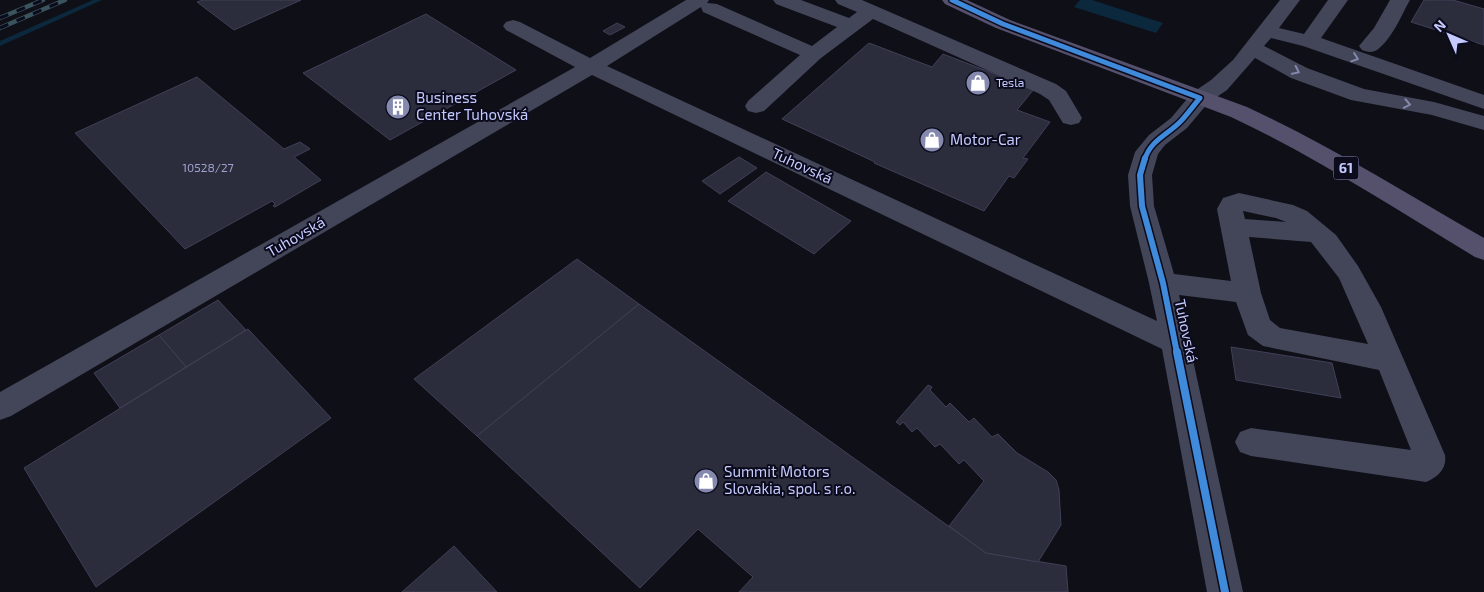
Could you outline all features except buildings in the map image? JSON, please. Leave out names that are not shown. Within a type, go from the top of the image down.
[{"type":"main road","name":"61","points":[[952,0],[1003,24],[1239,112],[1303,142],[1484,250]]},
{"type":"street","points":[[783,0],[852,26]]},
{"type":"street","points":[[846,0],[1048,89],[1058,96],[1071,118]]},
{"type":"street","name":"Tuhovská","points":[[1225,592],[1176,343],[1163,284],[1142,206],[1140,175],[1147,152],[1157,140],[1179,123],[1200,98],[1219,84],[1240,64],[1290,0]]},
{"type":"street","points":[[1309,42],[1338,0]]},
{"type":"street","points":[[1368,46],[1382,31],[1400,0]]},
{"type":"street","points":[[705,4],[814,54]]},
{"type":"street","name":"Tuhovská","points":[[0,407],[591,66],[705,4]]},
{"type":"street","points":[[756,106],[814,54],[871,11]]},
{"type":"street","points":[[513,26],[591,66]]},
{"type":"street","points":[[1266,31],[1309,42],[1484,102]]},
{"type":"street","points":[[1252,48],[1299,73],[1359,95],[1434,109],[1484,123]]},
{"type":"street","name":"Tuhovská","points":[[591,66],[1176,343]]},
{"type":"street","points":[[1251,442],[1426,467],[1430,462],[1429,455],[1390,360],[1360,292],[1344,264],[1319,233],[1287,212],[1239,202],[1232,204],[1230,209],[1233,227],[1247,293],[1258,327],[1273,338],[1390,360]]},
{"type":"street","points":[[1163,284],[1247,293]]},
{"type":"water","points":[[1080,0],[1092,0],[1163,23],[1156,33],[1074,7]]},
{"type":"waterway","points":[[0,44],[99,0]]},
{"type":"railway","points":[[0,18],[43,0]]},
{"type":"railway","points":[[0,28],[65,0]]},
{"type":"cycle path","points":[[952,0],[1003,24],[1200,98],[1179,123],[1157,140],[1147,152],[1140,175],[1142,206],[1163,283],[1225,592]]},
{"type":"place","name":"Tesla","points":[[978,83]]},
{"type":"place","name":"Business Center Tuhovská","points":[[398,107]]},
{"type":"place","name":"Motor-Car","points":[[932,140]]},
{"type":"place","name":"Summit Motors Slovakia, spol. s r.o.","points":[[706,481]]}]
